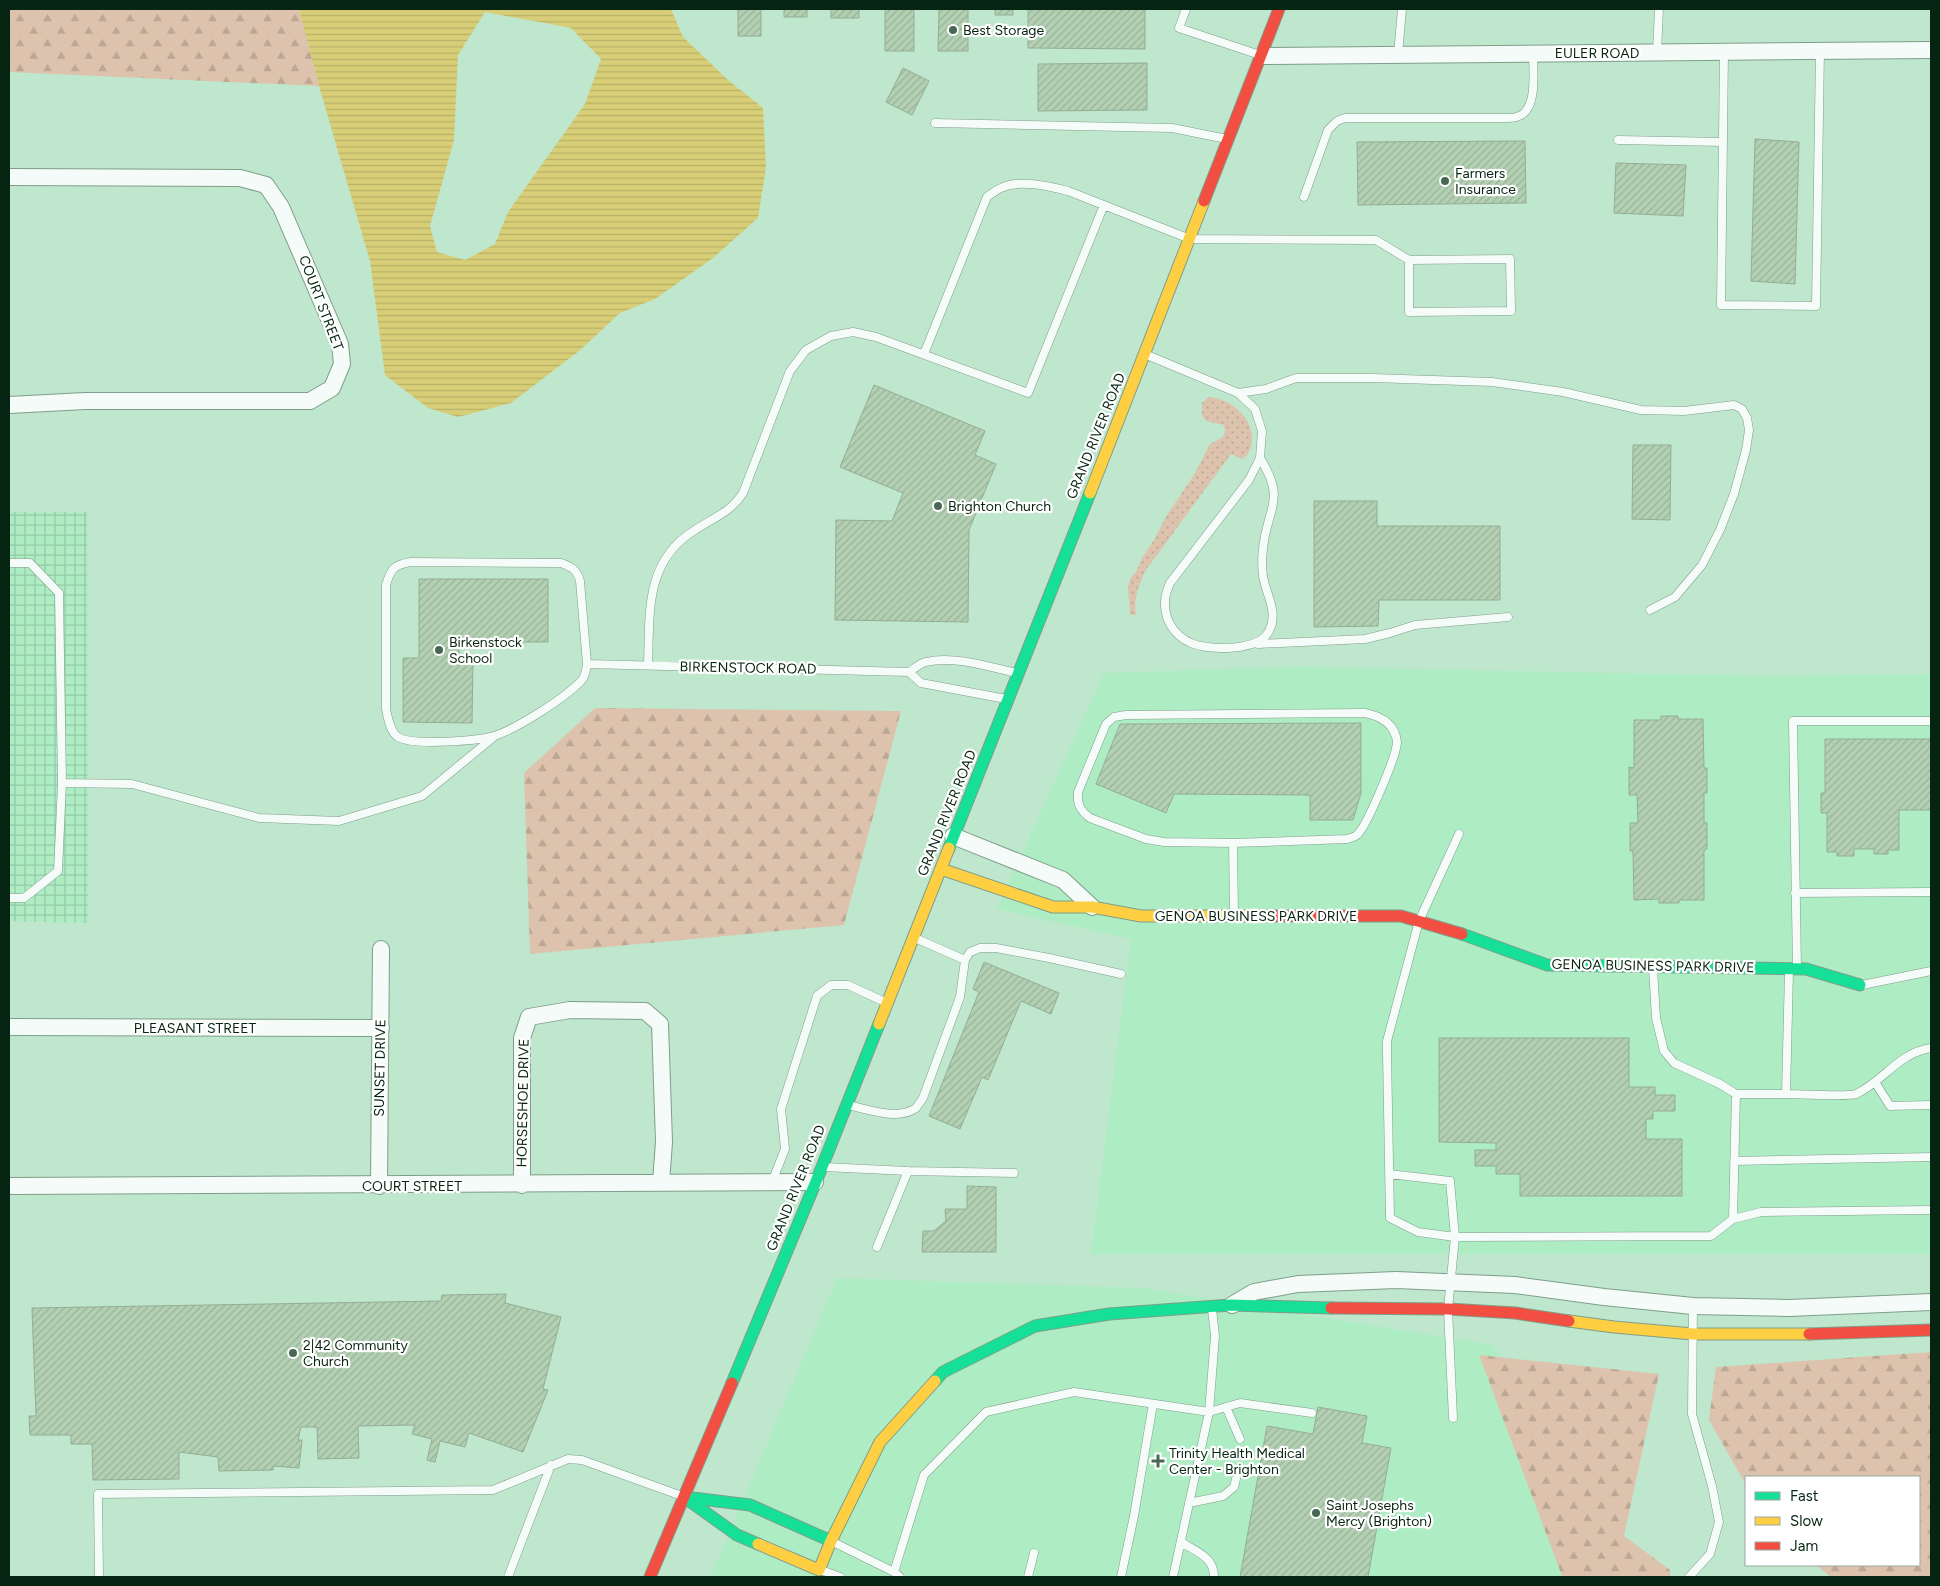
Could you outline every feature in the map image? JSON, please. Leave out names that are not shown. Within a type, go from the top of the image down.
[{"type":"street","name":"GRAND RIVER ROAD","points":[[650,1577],[822,1167],[1145,354],[1279,9]]},
{"type":"street","name":"EULER ROAD","points":[[1262,56],[1931,50]]},
{"type":"street","name":"COURT STREET","points":[[9,177],[240,178],[266,185],[282,207],[340,344],[342,364],[332,388],[310,401],[86,401],[9,405]]},
{"type":"street","points":[[953,836],[1063,880],[1092,907]]},
{"type":"street","name":"GENOA BUSINESS PARK DRIVE","points":[[941,869],[1053,907],[1092,907],[1141,916],[1401,916],[1447,929],[1547,965],[1806,969],[1860,985]]},
{"type":"street","name":"SUNSET DRIVE","points":[[379,1186],[381,949]]},
{"type":"street","name":"HORSESHOE DRIVE","points":[[522,1185],[522,1038],[529,1018],[570,1010],[645,1011],[660,1024],[664,1142],[661,1182]]},
{"type":"street","name":"PLEASANT STREET","points":[[9,1027],[381,1028]]},
{"type":"street","name":"COURT STREET","points":[[9,1186],[379,1186],[815,1182]]},
{"type":"street","points":[[1232,1305],[1254,1292],[1298,1284],[1396,1280],[1515,1285],[1693,1306],[1789,1308],[1931,1302]]},
{"type":"street","points":[[684,1497],[737,1536],[818,1573],[831,1541],[880,1442],[943,1372],[1035,1326],[1109,1314],[1232,1305],[1284,1308],[1448,1309],[1515,1313],[1623,1328],[1693,1334],[1824,1334],[1931,1330]]},
{"type":"street","points":[[684,1497],[750,1505],[831,1541]]},
{"type":"lane","points":[[1186,9],[1179,28],[1262,56]]},
{"type":"lane","points":[[1398,54],[1402,9]]},
{"type":"lane","points":[[1657,52],[1659,9]]},
{"type":"lane","points":[[1724,52],[1721,305],[1816,306],[1820,51]]},
{"type":"lane","points":[[1304,197],[1328,130],[1337,121],[1345,118],[1507,118],[1520,116],[1528,108],[1533,97],[1533,53]]},
{"type":"lane","points":[[935,123],[1172,128],[1228,139]]},
{"type":"lane","points":[[1618,140],[1723,142]]},
{"type":"lane","points":[[924,354],[987,196],[1001,187],[1019,184],[1047,186],[1068,191],[1190,239],[1376,240],[1409,260],[1510,260],[1511,310],[1409,312],[1409,260]]},
{"type":"lane","points":[[648,665],[651,599],[656,576],[666,555],[678,542],[694,530],[726,512],[743,492],[790,371],[806,350],[831,336],[853,332],[876,337],[1028,393],[1104,206]]},
{"type":"lane","points":[[1145,354],[1238,393],[1254,409],[1262,431],[1260,458],[1249,480],[1170,582],[1164,600],[1167,620],[1177,634],[1192,644],[1222,648],[1258,644],[1365,639],[1390,634],[1415,625],[1508,617]]},
{"type":"lane","points":[[1238,393],[1266,389],[1296,378],[1403,379],[1492,382],[1563,392],[1641,410],[1684,411],[1734,405],[1742,409],[1747,418],[1749,430],[1746,450],[1734,494],[1720,530],[1702,565],[1675,596],[1650,610]]},
{"type":"lane","points":[[1258,644],[1269,633],[1273,617],[1263,576],[1263,549],[1275,503],[1274,489],[1268,472],[1260,458]]},
{"type":"lane","points":[[62,783],[132,784],[258,818],[339,821],[422,796],[496,735],[561,698],[582,681],[586,673],[586,664],[580,581],[577,572],[570,566],[531,563],[411,562],[398,564],[390,572],[386,585],[386,709],[390,724],[397,736],[411,742],[453,741],[496,735]]},
{"type":"lane","points":[[9,563],[30,563],[59,594],[62,783],[58,871],[24,898],[9,898]]},
{"type":"lane","name":"BIRKENSTOCK ROAD","points":[[586,664],[909,672],[923,662],[937,660],[969,663],[1018,673]]},
{"type":"lane","name":"BIRKENSTOCK ROAD","points":[[909,672],[921,683],[1008,699]]},
{"type":"lane","points":[[1364,713],[1379,716],[1391,725],[1397,740],[1396,755],[1365,823],[1357,836],[1347,839],[1234,843],[1164,842],[1146,839],[1090,818],[1083,813],[1078,804],[1078,792],[1106,724],[1114,717],[1126,714],[1364,713]]},
{"type":"lane","points":[[1786,1094],[1795,893],[1793,721],[1931,721]]},
{"type":"lane","points":[[1458,834],[1419,921],[1387,1041],[1390,1218],[1418,1232],[1455,1237],[1711,1236],[1733,1219],[1761,1212],[1931,1210]]},
{"type":"lane","points":[[1234,843],[1234,916]]},
{"type":"lane","points":[[1795,893],[1931,892]]},
{"type":"lane","points":[[913,938],[965,960]]},
{"type":"lane","points":[[846,1105],[892,1114],[916,1108],[923,1098],[960,997],[965,960],[970,952],[980,948],[996,948],[1121,974]]},
{"type":"lane","points":[[1653,966],[1656,1018],[1664,1051],[1674,1064],[1720,1084],[1736,1094],[1854,1095],[1875,1082],[1894,1064],[1918,1050],[1931,1048]]},
{"type":"lane","points":[[1860,985],[1931,971]]},
{"type":"lane","points":[[772,1182],[784,1148],[781,1109],[817,996],[831,985],[848,985],[887,1003]]},
{"type":"lane","points":[[1875,1082],[1890,1106],[1931,1106]]},
{"type":"lane","points":[[1733,1219],[1736,1094]]},
{"type":"lane","points":[[1734,1161],[1931,1157]]},
{"type":"lane","points":[[822,1167],[1014,1173]]},
{"type":"lane","points":[[877,1247],[908,1171]]},
{"type":"lane","points":[[1389,1174],[1450,1181],[1455,1237],[1448,1309],[1453,1418]]},
{"type":"lane","points":[[1173,1577],[1209,1412],[1215,1336],[1212,1306]]},
{"type":"lane","points":[[1689,1577],[1710,1554],[1719,1522],[1712,1486],[1692,1414],[1693,1306]]},
{"type":"lane","points":[[831,1541],[897,1575],[924,1475],[986,1412],[1074,1392],[1209,1412],[1240,1403],[1312,1414]]},
{"type":"lane","points":[[1121,1577],[1134,1516],[1153,1404]]},
{"type":"lane","points":[[1226,1407],[1240,1439]]},
{"type":"lane","points":[[99,1577],[98,1494],[493,1490],[568,1459],[582,1460],[684,1497]]},
{"type":"lane","points":[[508,1577],[551,1465]]},
{"type":"lane","points":[[1189,1503],[1224,1496],[1234,1488],[1238,1471]]},
{"type":"lane","points":[[1181,1542],[1209,1559],[1214,1569],[1214,1577]]},
{"type":"lane","points":[[1028,1577],[1034,1553]]},
{"type":"lane","points":[[818,1573],[840,1577]]},
{"type":"shaded area","points":[[299,9],[671,9],[683,37],[728,80],[763,108],[766,167],[758,218],[713,258],[655,299],[620,313],[579,351],[511,403],[458,417],[428,408],[385,375],[370,261],[319,86]],"holes":[[[485,12],[571,28],[601,59],[585,104],[508,212],[495,244],[465,260],[437,252],[430,226],[454,140],[458,55]]]},
{"type":"shaded area","points":[[9,512],[87,512],[88,923],[9,921]]},
{"type":"shaded area","points":[[1300,667],[1775,676],[1931,674],[1931,1254],[1091,1254],[1131,939],[997,909],[1104,673]]},
{"type":"shaded area","name":"Trinity Health Medical Center - Brighton","points":[[837,1278],[1143,1288],[1493,1345],[1617,1577],[711,1577]]},
{"type":"green space","points":[[9,9],[299,9],[319,86],[9,72]]},
{"type":"green space","points":[[1209,397],[1227,402],[1247,420],[1252,437],[1251,446],[1247,456],[1242,459],[1231,454],[1146,570],[1137,592],[1135,603],[1136,615],[1130,614],[1128,587],[1130,579],[1137,570],[1167,515],[1194,475],[1210,444],[1223,437],[1225,432],[1224,425],[1206,421],[1202,416],[1202,403]]},
{"type":"green space","points":[[595,708],[901,711],[844,925],[530,954],[524,773]]},
{"type":"green space","points":[[1931,1352],[1931,1577],[1831,1577],[1817,1566],[1920,1566],[1920,1476],[1745,1476],[1745,1483],[1709,1420],[1716,1367]]},
{"type":"green space","points":[[1479,1355],[1659,1374],[1624,1536],[1670,1570],[1670,1577],[1562,1576]]},
{"type":"building","points":[[738,9],[761,9],[761,36],[738,36]]},
{"type":"building","points":[[784,9],[807,9],[807,17],[784,17]]},
{"type":"building","points":[[831,9],[859,9],[859,18],[831,18]]},
{"type":"building","points":[[885,9],[914,9],[914,51],[885,51]]},
{"type":"building","name":"Best Storage","points":[[939,9],[968,9],[968,51],[938,51]]},
{"type":"building","name":"Best Storage","points":[[995,9],[1013,9],[1013,15],[995,15]]},
{"type":"building","points":[[1028,9],[1145,9],[1145,49],[1028,48]]},
{"type":"building","points":[[1147,63],[1147,110],[1038,111],[1038,64]]},
{"type":"building","points":[[903,68],[929,81],[912,115],[886,102]]},
{"type":"building","points":[[1755,139],[1799,142],[1795,284],[1751,281]]},
{"type":"building","points":[[1525,141],[1526,203],[1358,205],[1357,142]]},
{"type":"building","points":[[1616,163],[1686,165],[1683,216],[1614,213]]},
{"type":"building","name":"Brighton Church","points":[[874,385],[985,431],[975,455],[996,464],[969,530],[968,622],[835,620],[836,520],[892,521],[903,493],[840,467]]},
{"type":"building","points":[[1633,445],[1671,445],[1670,520],[1632,519]]},
{"type":"building","points":[[1314,501],[1377,501],[1377,526],[1500,526],[1500,600],[1379,600],[1378,626],[1314,627]]},
{"type":"building","name":"Birkenstock School","points":[[419,579],[548,579],[548,642],[459,642],[459,659],[473,659],[472,723],[403,722],[403,658],[419,658]]},
{"type":"building","points":[[1661,716],[1678,716],[1678,719],[1703,719],[1704,768],[1707,768],[1707,793],[1704,793],[1704,822],[1707,823],[1707,849],[1704,850],[1704,900],[1679,900],[1679,903],[1659,903],[1659,899],[1634,900],[1633,851],[1630,851],[1630,823],[1638,823],[1637,795],[1629,795],[1629,767],[1634,768],[1634,720],[1661,720]]},
{"type":"building","points":[[1361,723],[1361,793],[1353,820],[1310,820],[1310,795],[1174,794],[1166,813],[1096,784],[1120,724]]},
{"type":"building","points":[[1825,739],[1931,739],[1931,810],[1899,810],[1899,850],[1888,850],[1888,854],[1874,854],[1874,849],[1854,849],[1854,856],[1837,856],[1837,852],[1827,852],[1827,813],[1821,813],[1821,793],[1825,793]]},
{"type":"building","points":[[984,962],[1059,993],[1051,1014],[1021,1001],[988,1080],[982,1077],[960,1129],[929,1116],[979,992],[973,989]]},
{"type":"building","points":[[1439,1038],[1629,1038],[1629,1087],[1655,1087],[1655,1095],[1675,1095],[1675,1111],[1653,1111],[1653,1119],[1646,1119],[1646,1139],[1682,1139],[1682,1196],[1520,1196],[1520,1174],[1496,1174],[1496,1166],[1475,1166],[1475,1150],[1496,1150],[1496,1143],[1439,1142]]},
{"type":"building","points":[[967,1186],[996,1187],[996,1252],[922,1252],[923,1231],[934,1231],[946,1221],[945,1209],[967,1209]]},
{"type":"building","name":"2|42 Community Church","points":[[506,1294],[505,1303],[561,1317],[543,1389],[548,1390],[523,1452],[469,1433],[465,1447],[440,1441],[435,1462],[427,1460],[432,1439],[412,1434],[415,1425],[358,1426],[359,1458],[318,1459],[317,1427],[301,1427],[298,1440],[302,1440],[299,1468],[273,1466],[273,1470],[219,1471],[218,1457],[179,1452],[179,1479],[93,1480],[92,1444],[71,1444],[71,1435],[30,1435],[29,1416],[36,1416],[32,1308],[441,1301],[442,1295]]},
{"type":"building","name":"Saint Josephs Mercy (Brighton)","points":[[1318,1407],[1367,1416],[1362,1443],[1391,1448],[1368,1577],[1240,1577],[1267,1426],[1313,1434]]},
{"type":"traffic: fast","points":[[949,848],[1090,493]]},
{"type":"traffic: fast","points":[[1462,934],[1547,965],[1806,969],[1860,985]]},
{"type":"traffic: fast","points":[[732,1383],[879,1024]]},
{"type":"traffic: fast","points":[[935,1381],[943,1372],[1035,1326],[1109,1314],[1231,1305],[1331,1308]]},
{"type":"traffic: fast","points":[[758,1544],[737,1535],[684,1497],[750,1505],[831,1541]]},
{"type":"traffic: slow","points":[[1090,493],[1204,201]]},
{"type":"traffic: slow","points":[[879,1024],[949,848]]},
{"type":"traffic: slow","points":[[941,869],[1053,907],[1092,907],[1141,916],[1262,916]]},
{"type":"traffic: slow","points":[[1569,1321],[1693,1334],[1809,1334]]},
{"type":"traffic: slow","points":[[758,1544],[819,1570],[831,1541],[880,1442],[935,1381]]},
{"type":"traffic: jam","points":[[1204,201],[1279,9]]},
{"type":"traffic: jam","points":[[1262,916],[1401,916],[1462,934]]},
{"type":"traffic: jam","points":[[1331,1308],[1448,1309],[1515,1313],[1569,1321]]},
{"type":"traffic: jam","points":[[1809,1334],[1931,1330]]},
{"type":"traffic: jam","points":[[650,1577],[732,1383]]},
{"type":"place","name":"Best Storage","points":[[953,30]]},
{"type":"place","name":"Farmers Insurance","points":[[1445,181]]},
{"type":"place","name":"Brighton Church","points":[[938,506]]},
{"type":"place","name":"Birkenstock School","points":[[439,650]]},
{"type":"place","name":"2|42 Community Church","points":[[293,1353]]},
{"type":"place","name":"Trinity Health Medical Center - Brighton","points":[[1158,1461]]},
{"type":"place","name":"Saint Josephs Mercy (Brighton)","points":[[1316,1513]]}]
